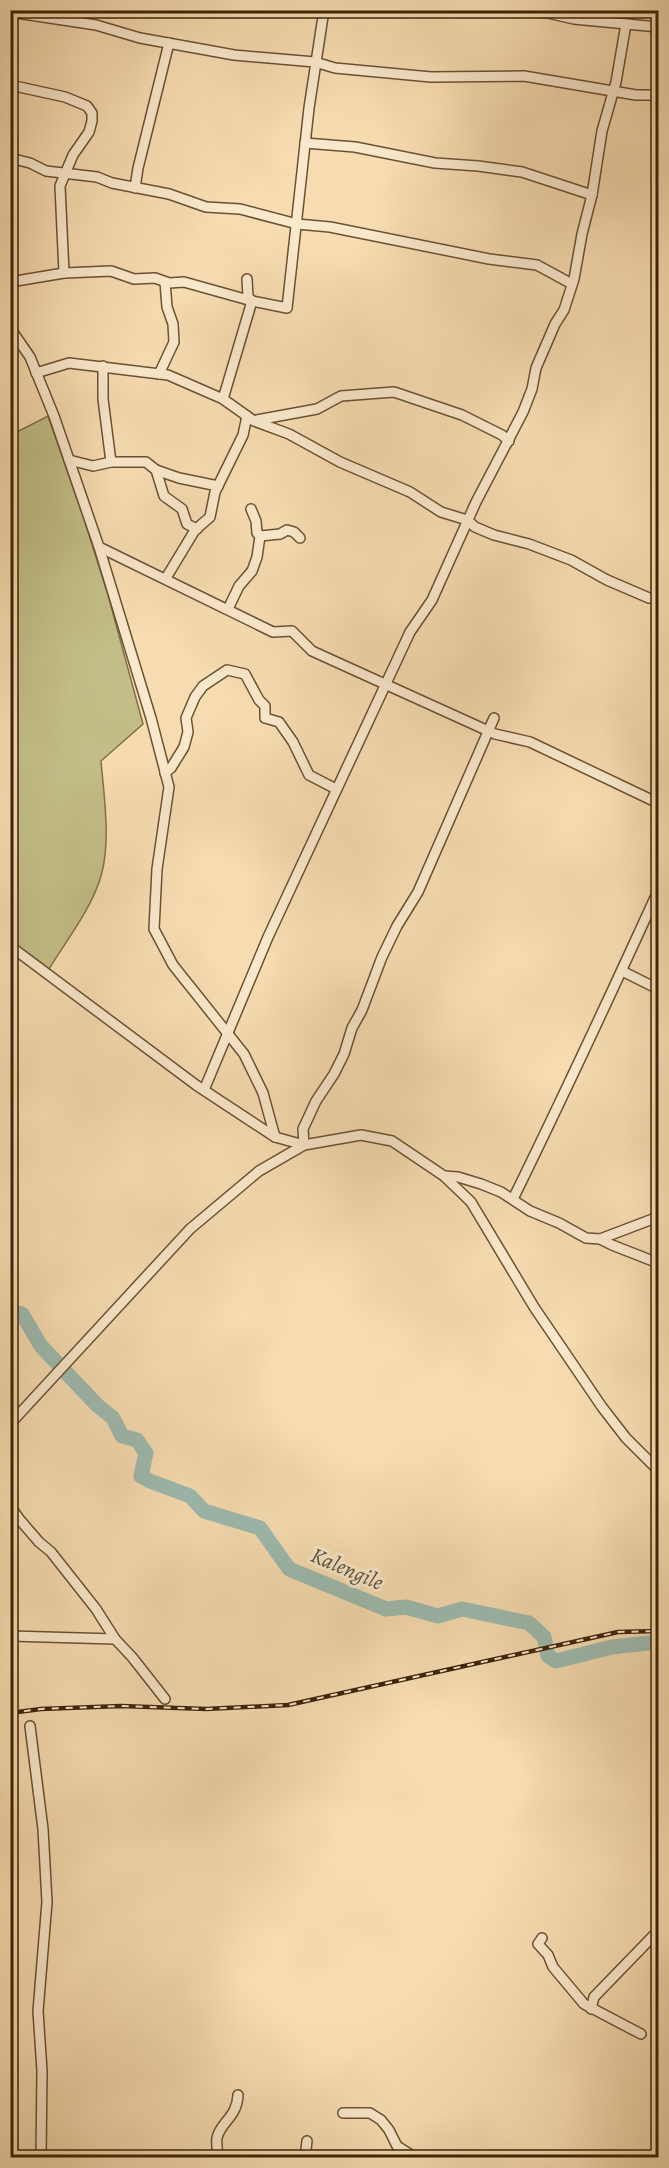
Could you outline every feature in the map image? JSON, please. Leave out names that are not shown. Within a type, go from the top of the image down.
[{"type":"street","points":[[10,282],[64,273],[111,271],[134,279],[155,278],[165,282],[184,282],[287,308],[315,62],[324,10]]},
{"type":"street","points":[[503,10],[548,13],[574,19],[658,27]]},
{"type":"street","points":[[10,12],[96,25],[140,38],[234,55],[315,62],[335,68],[432,77],[524,76],[647,96],[658,95]]},
{"type":"street","points":[[204,1090],[268,937],[336,789],[410,632],[432,600],[467,520],[509,441],[532,389],[536,368],[555,324],[564,310],[592,195],[602,131],[614,91],[626,24]]},
{"type":"street","points":[[135,188],[169,43]]},
{"type":"street","points":[[10,85],[65,97],[87,106],[92,113],[89,132],[73,155],[60,186],[64,273]]},
{"type":"street","points":[[305,143],[355,147],[435,163],[522,172],[592,195]]},
{"type":"street","points":[[10,158],[30,163],[46,171],[97,177],[135,188],[169,194],[206,207],[240,209],[297,224],[330,227],[489,259],[537,265],[572,284]]},
{"type":"street","points":[[247,279],[248,297],[252,301]]},
{"type":"street","points":[[159,374],[174,342],[165,282]]},
{"type":"street","points":[[223,399],[252,301]]},
{"type":"street","points":[[10,328],[30,357],[54,416],[99,547],[169,787],[157,869],[154,929],[173,965],[244,1054],[263,1093],[275,1137]]},
{"type":"street","points":[[36,373],[69,363],[168,375],[223,399],[251,418],[289,434],[340,462],[410,492],[441,512],[467,520],[475,527],[494,535],[529,544],[571,560],[607,580],[649,598]]},
{"type":"street","points":[[103,366],[103,399],[111,462]]},
{"type":"street","points":[[251,418],[316,409],[341,396],[394,392],[462,416],[509,441]]},
{"type":"street","points":[[166,578],[197,529],[210,517],[218,486],[251,418]]},
{"type":"street","points":[[69,460],[93,466],[111,462],[146,462],[156,470],[179,478],[218,486]]},
{"type":"street","points":[[156,470],[164,496],[182,509],[187,524],[197,529]]},
{"type":"street","points":[[228,609],[239,586],[252,570],[260,536],[250,509]]},
{"type":"street","points":[[260,536],[280,534],[286,530],[294,532],[300,538]]},
{"type":"street","points":[[99,547],[273,632],[292,631],[312,651],[385,685],[488,731],[530,742],[658,803]]},
{"type":"street","points":[[165,773],[171,768],[184,747],[188,732],[186,718],[195,697],[203,686],[227,670],[245,674],[265,706],[265,718],[279,722],[293,742],[309,776],[336,789]]},
{"type":"street","points":[[304,1145],[303,1129],[316,1101],[344,1054],[352,1028],[362,1010],[382,957],[397,926],[418,892],[494,718]]},
{"type":"street","points":[[513,1199],[658,891]]},
{"type":"street","points":[[10,946],[204,1090],[275,1137],[304,1145]]},
{"type":"street","points":[[622,971],[658,989]]},
{"type":"street","points":[[10,1424],[190,1229],[259,1171],[304,1145],[361,1135],[392,1141],[444,1176],[471,1202],[534,1307],[602,1407],[626,1438],[658,1470]]},
{"type":"street","points":[[444,1176],[458,1177],[481,1184],[513,1199],[530,1211],[559,1222],[586,1238],[600,1239],[658,1263]]},
{"type":"street","points":[[600,1239],[658,1217]]},
{"type":"street","points":[[10,1506],[26,1527],[51,1552],[96,1609],[115,1639],[165,1699]]},
{"type":"street","points":[[10,1635],[115,1639]]},
{"type":"street","points":[[30,1726],[43,1829],[47,1902],[38,2011],[42,2071],[41,2157]]},
{"type":"street","points":[[591,2009],[594,1997],[658,1931]]},
{"type":"street","points":[[542,1938],[538,1944],[548,1955],[553,1967],[584,2004],[641,2034]]},
{"type":"street","points":[[218,2157],[217,2137],[234,2115],[238,2095]]},
{"type":"street","points":[[343,2113],[370,2113],[389,2130],[397,2146],[416,2157]]},
{"type":"street","points":[[304,2157],[307,2141]]},
{"type":"shaded area","points":[[48,416],[108,595],[143,724],[101,761],[106,849],[101,876],[85,912],[49,969],[10,940],[11,435]]},
{"type":"waterway","name":"Kalengile","points":[[10,1311],[22,1314],[41,1346],[97,1405],[113,1418],[122,1436],[137,1440],[146,1453],[141,1476],[190,1496],[204,1511],[260,1528],[289,1569],[386,1609],[406,1607],[438,1616],[462,1609],[529,1623],[544,1637],[548,1656],[556,1661],[612,1647],[658,1642]]},
{"type":"railway","points":[[10,1713],[41,1709],[121,1706],[206,1709],[288,1705],[618,1632],[658,1631]]}]
